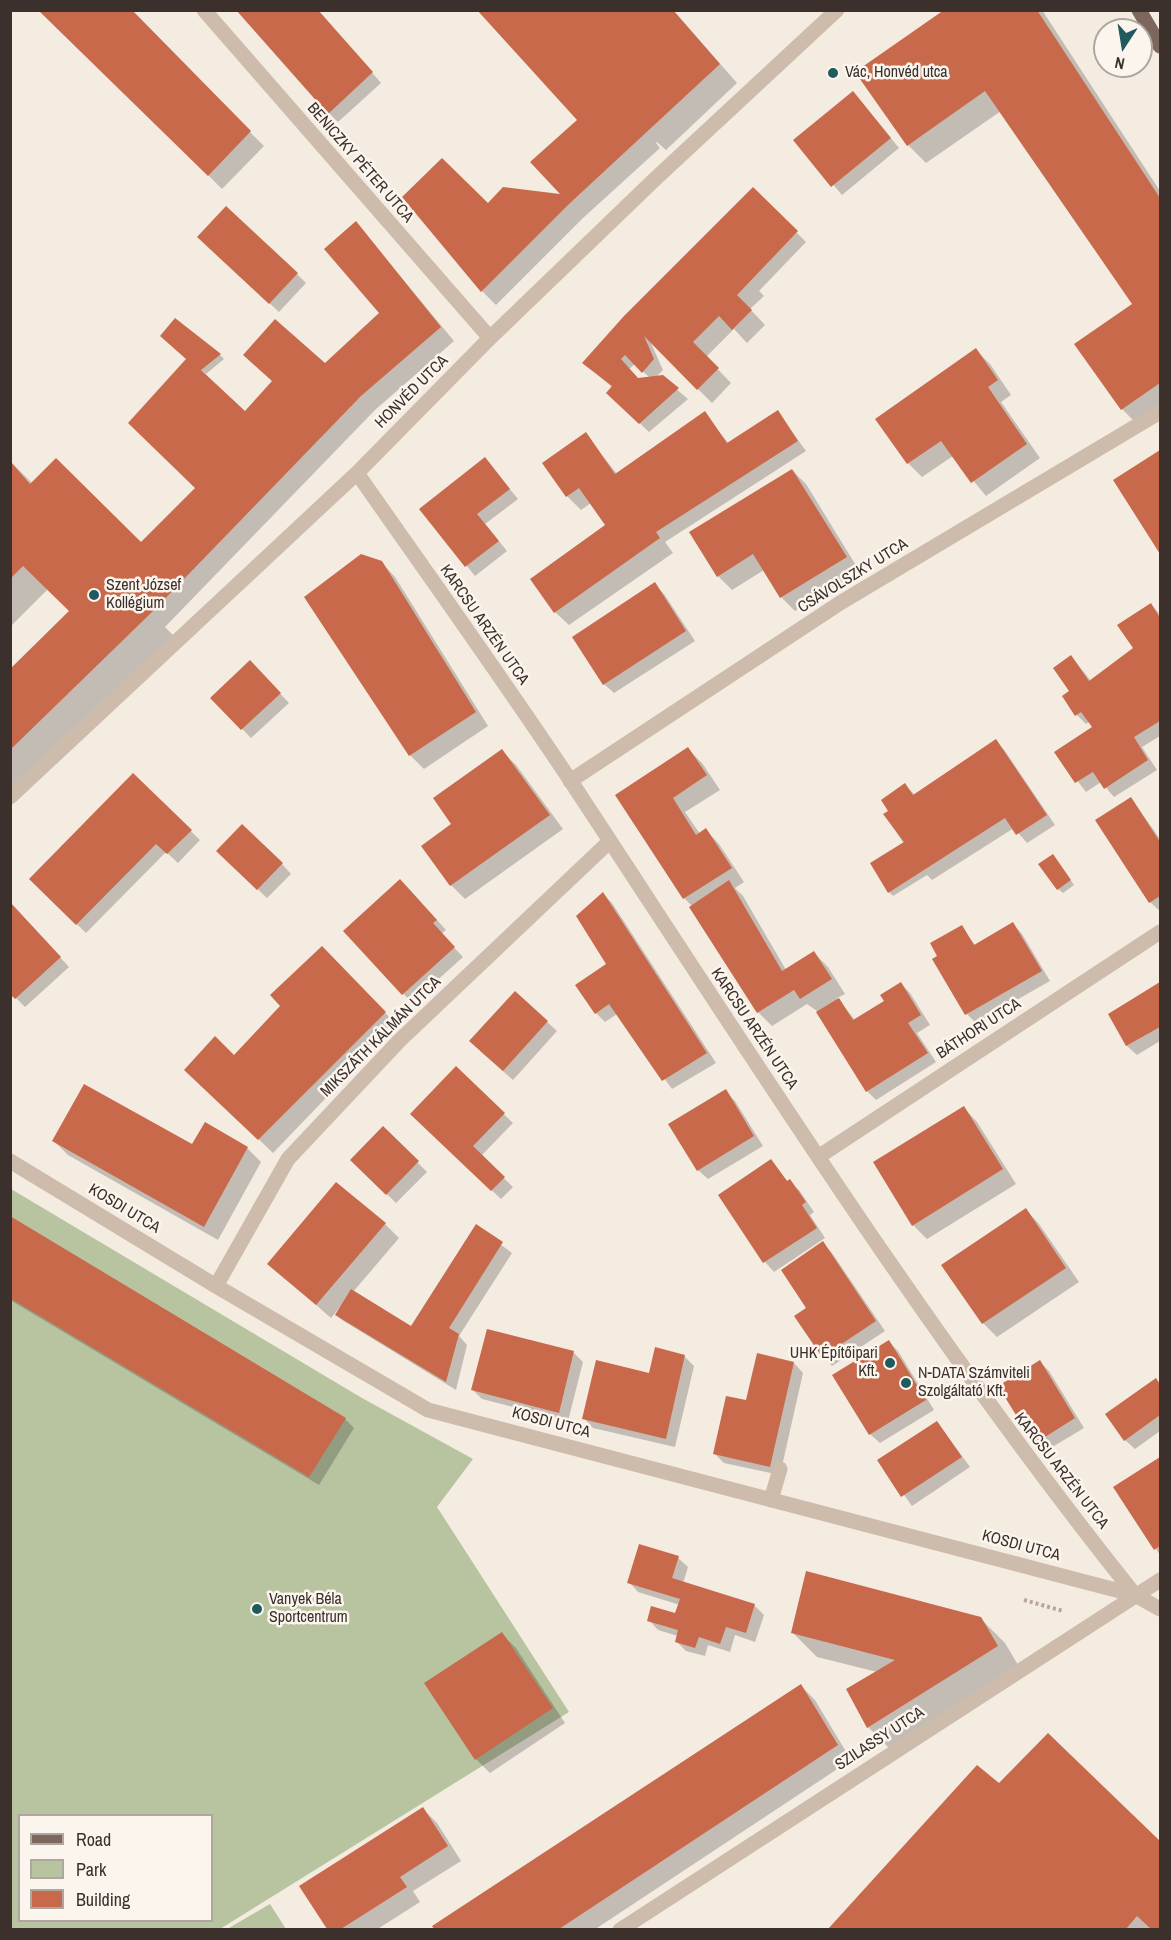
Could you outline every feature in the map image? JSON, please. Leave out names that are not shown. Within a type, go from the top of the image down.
[{"type":"main road","points":[[1139,10],[1161,46]]},
{"type":"street","name":"BENICZKY PÉTER UTCA","points":[[204,10],[490,338]]},
{"type":"street","name":"HONVÉD UTCA","points":[[10,797],[357,473],[490,338],[654,180],[837,10]]},
{"type":"street","name":"CSÁVOLSZKY UTCA","points":[[570,781],[840,603],[1161,412]]},
{"type":"street","name":"KARCSU ARZÉN UTCA","points":[[357,473],[570,781],[818,1157],[998,1419],[1135,1594]]},
{"type":"street","name":"MIKSZÁTH KÁLMÁN UTCA","points":[[216,1286],[288,1159],[400,1040],[609,842]]},
{"type":"street","name":"BÁTHORI UTCA","points":[[818,1157],[1161,932]]},
{"type":"street","name":"KOSDI UTCA","points":[[10,1161],[216,1286],[428,1410],[1135,1594]]},
{"type":"street","points":[[771,1500],[780,1469]]},
{"type":"street","name":"SZILASSY UTCA","points":[[620,1929],[1135,1594],[1161,1580]]},
{"type":"street","points":[[1135,1594],[1161,1609]]},
{"type":"green space","name":"Vanyek Béla Sportcentrum","points":[[11,1189],[362,1398],[473,1459],[437,1507],[569,1712],[220,1929],[11,1930]]},
{"type":"green space","points":[[270,1904],[286,1929],[227,1929]]},
{"type":"building","points":[[38,10],[132,10],[251,131],[208,176]]},
{"type":"building","points":[[236,10],[318,10],[373,72],[328,114]]},
{"type":"building","points":[[477,10],[673,10],[720,64],[569,204],[481,292],[402,197],[442,158],[488,203],[503,187],[560,194],[530,162],[577,120]]},
{"type":"building","points":[[944,10],[1037,10],[1160,198],[1160,383],[1121,410],[1074,344],[1132,304],[985,91],[907,146],[855,72]]},
{"type":"building","points":[[853,91],[891,138],[831,187],[793,140]]},
{"type":"building","points":[[753,187],[798,231],[737,295],[752,310],[732,330],[719,316],[693,342],[719,368],[697,390],[644,336],[654,359],[642,373],[625,355],[621,359],[638,378],[663,375],[679,388],[639,424],[606,393],[612,386],[582,363],[624,316]]},
{"type":"building","points":[[226,206],[298,273],[269,304],[197,237]]},
{"type":"building","points":[[356,221],[441,327],[361,396],[152,612],[10,750],[10,669],[69,611],[23,566],[10,579],[10,461],[30,484],[56,458],[141,542],[195,488],[128,423],[186,359],[160,336],[175,318],[221,354],[201,370],[245,411],[272,381],[243,355],[275,319],[325,363],[379,313],[324,249]]},
{"type":"building","points":[[976,348],[998,380],[988,387],[1027,444],[971,483],[941,441],[907,464],[875,419]]},
{"type":"building","points":[[778,410],[798,441],[656,532],[660,538],[554,613],[530,579],[605,525],[579,488],[566,497],[542,463],[586,432],[615,474],[705,411],[727,443]]},
{"type":"building","points":[[1160,450],[1160,554],[1113,480]]},
{"type":"building","points":[[485,457],[510,489],[477,514],[499,541],[465,567],[419,509]]},
{"type":"building","points":[[792,469],[847,557],[780,598],[753,554],[717,577],[689,532]]},
{"type":"building","points":[[361,554],[382,561],[476,712],[409,756],[304,597]]},
{"type":"building","points":[[655,582],[686,631],[603,685],[572,637]]},
{"type":"building","points":[[1151,603],[1160,618],[1160,721],[1134,737],[1148,760],[1104,789],[1093,772],[1075,783],[1054,752],[1092,727],[1081,712],[1075,716],[1062,696],[1069,691],[1053,668],[1071,655],[1089,681],[1133,648],[1117,625]]},
{"type":"building","points":[[250,660],[281,693],[241,730],[210,698]]},
{"type":"building","points":[[996,739],[1047,815],[1016,835],[1005,818],[888,893],[870,863],[904,842],[883,814],[888,811],[881,800],[905,783],[913,795]]},
{"type":"building","points":[[688,747],[707,775],[673,798],[696,835],[706,828],[732,868],[683,899],[615,795]]},
{"type":"building","points":[[502,749],[550,815],[450,886],[421,846],[451,824],[433,798]]},
{"type":"building","points":[[133,773],[192,830],[167,854],[156,844],[76,925],[29,879]]},
{"type":"building","points":[[1131,797],[1160,842],[1160,896],[1149,903],[1095,820]]},
{"type":"building","points":[[242,824],[283,863],[257,890],[216,851]]},
{"type":"building","points":[[1053,854],[1071,880],[1057,890],[1038,864]]},
{"type":"building","points":[[400,879],[437,920],[433,923],[455,947],[402,995],[343,931]]},
{"type":"building","points":[[729,880],[782,971],[814,951],[832,979],[800,999],[794,990],[757,1013],[689,907]]},
{"type":"building","points":[[603,892],[707,1053],[662,1081],[609,1004],[595,1014],[575,985],[606,964],[576,916]]},
{"type":"building","points":[[10,902],[61,957],[15,999],[10,994]]},
{"type":"building","points":[[1013,922],[1042,971],[965,1015],[932,959],[937,956],[930,943],[962,925],[974,945]]},
{"type":"building","points":[[322,946],[386,1012],[258,1140],[184,1070],[215,1036],[234,1055],[280,1006],[270,995]]},
{"type":"building","points":[[901,982],[921,1015],[908,1023],[928,1053],[866,1092],[816,1012],[839,998],[853,1020],[884,1001],[880,995]]},
{"type":"building","points":[[1160,982],[1160,1027],[1126,1046],[1108,1014]]},
{"type":"building","points":[[515,991],[548,1021],[503,1071],[469,1041]]},
{"type":"building","points":[[456,1066],[505,1113],[473,1146],[505,1177],[491,1191],[410,1114]]},
{"type":"building","points":[[84,1084],[192,1144],[205,1122],[248,1147],[204,1227],[52,1141]]},
{"type":"building","points":[[726,1089],[754,1136],[697,1171],[668,1124]]},
{"type":"building","points":[[964,1106],[1003,1169],[912,1226],[873,1162]]},
{"type":"building","points":[[383,1126],[419,1161],[386,1195],[350,1160]]},
{"type":"building","points":[[771,1159],[787,1181],[790,1179],[806,1202],[802,1205],[817,1228],[763,1263],[718,1195]]},
{"type":"building","points":[[336,1182],[386,1223],[316,1305],[267,1264]]},
{"type":"building","points":[[1026,1208],[1066,1268],[982,1324],[941,1265]]},
{"type":"building","points":[[10,1216],[346,1418],[309,1477],[10,1298]]},
{"type":"building","points":[[476,1224],[503,1242],[449,1328],[459,1334],[446,1382],[335,1315],[351,1289],[411,1326]]},
{"type":"building","points":[[823,1241],[876,1321],[822,1357],[794,1316],[806,1308],[781,1270]]},
{"type":"building","points":[[487,1329],[574,1351],[559,1413],[471,1390]]},
{"type":"building","points":[[889,1340],[926,1400],[869,1435],[832,1375]]},
{"type":"building","points":[[655,1347],[685,1355],[666,1439],[582,1419],[596,1360],[649,1373]]},
{"type":"building","points":[[757,1353],[794,1362],[770,1467],[713,1454],[726,1396],[746,1400]]},
{"type":"building","points":[[1040,1360],[1075,1418],[1034,1444],[998,1386]]},
{"type":"building","points":[[1156,1378],[1160,1384],[1160,1415],[1124,1441],[1105,1414]]},
{"type":"building","points":[[937,1421],[962,1457],[901,1497],[877,1460]]},
{"type":"building","points":[[1160,1457],[1160,1546],[1154,1550],[1113,1487]]},
{"type":"building","points":[[639,1544],[679,1556],[672,1578],[755,1604],[746,1633],[726,1627],[720,1644],[699,1637],[695,1648],[675,1642],[678,1630],[647,1621],[651,1606],[675,1613],[680,1599],[627,1583]]},
{"type":"building","points":[[806,1571],[981,1617],[998,1646],[867,1728],[846,1689],[895,1660],[791,1633]]},
{"type":"building","points":[[502,1632],[553,1708],[475,1760],[424,1683]]},
{"type":"building","points":[[801,1684],[838,1745],[559,1929],[434,1929],[432,1926]]},
{"type":"building","points":[[1048,1733],[1160,1841],[1160,1929],[1151,1929],[1137,1916],[1126,1929],[828,1929],[977,1765],[999,1783]]},
{"type":"building","points":[[423,1807],[448,1846],[400,1877],[407,1887],[341,1929],[327,1929],[299,1886]]},
{"type":"place","name":"Vác, Honvéd utca","points":[[833,73]]},
{"type":"place","name":"Szent József Kollégium","points":[[94,595]]},
{"type":"place","name":"UHK Építőipari Kft.","points":[[890,1363]]},
{"type":"place","name":"N-DATA Számviteli Szolgáltató Kft.","points":[[906,1383]]},
{"type":"place","name":"Vanyek Béla Sportcentrum","points":[[257,1609]]}]
